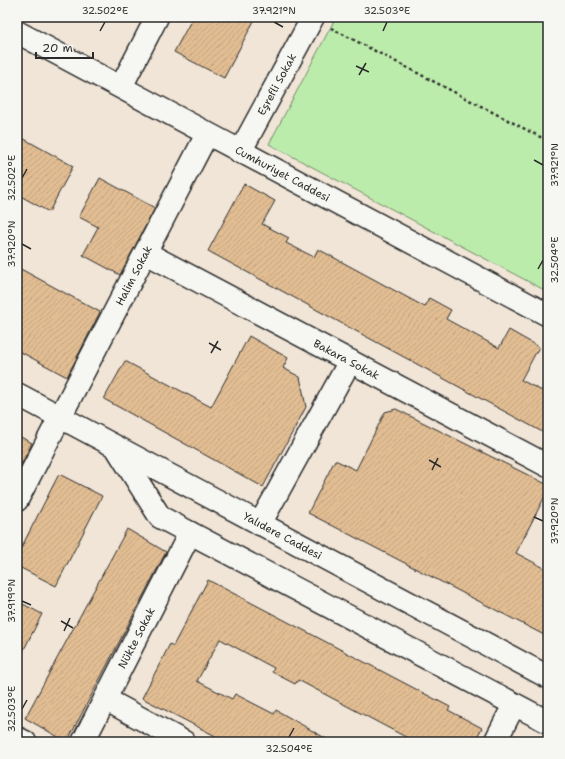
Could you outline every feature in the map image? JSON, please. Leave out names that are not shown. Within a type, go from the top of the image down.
[{"type":"street","points":[[120,87],[157,17]]},
{"type":"street","name":"Eşrefli Sokak","points":[[240,152],[313,18]]},
{"type":"street","name":"Cumhuriyet Caddesi","points":[[17,32],[548,315]]},
{"type":"street","name":"Halim Sokak","points":[[17,500],[207,134]]},
{"type":"street","name":"Bakara Sokak","points":[[146,253],[548,466]]},
{"type":"street","points":[[260,524],[350,361]]},
{"type":"street","name":"Yalıdere Caddesi","points":[[17,394],[548,677]]},
{"type":"street","points":[[116,447],[160,517],[548,722]]},
{"type":"street","name":"Nükte Sokak","points":[[83,742],[190,533]]},
{"type":"street","points":[[105,699],[184,742]]},
{"type":"street","points":[[495,742],[514,705]]},
{"type":"street","points":[[17,738],[25,742]]},
{"type":"path","points":[[313,18],[548,141]]},
{"type":"green space","points":[[336,17],[548,17],[548,292],[269,144]]},
{"type":"building","points":[[193,17],[256,17],[224,78],[174,52]]},
{"type":"building","points":[[17,135],[73,166],[49,212],[17,194]]},
{"type":"building","points":[[100,178],[155,208],[120,275],[83,255],[98,227],[79,217]]},
{"type":"building","points":[[244,184],[275,201],[262,224],[289,238],[286,243],[314,257],[318,249],[425,307],[429,298],[451,310],[446,319],[499,348],[509,330],[539,347],[521,380],[548,394],[548,435],[208,251]]},
{"type":"building","points":[[17,267],[100,312],[67,377],[17,350]]},
{"type":"building","points":[[249,336],[288,358],[283,368],[300,377],[306,407],[263,487],[104,399],[125,361],[211,407]]},
{"type":"building","points":[[396,409],[548,485],[548,490],[516,553],[548,570],[548,637],[308,513],[335,460],[356,470],[385,412]]},
{"type":"building","points":[[17,435],[32,443],[17,473]]},
{"type":"building","points":[[59,474],[102,496],[56,586],[17,566],[17,556]]},
{"type":"building","points":[[127,529],[166,552],[67,742],[25,718]]},
{"type":"building","points":[[208,580],[450,707],[448,710],[482,728],[474,742],[415,742],[298,680],[295,684],[272,672],[274,668],[220,639],[197,681],[232,699],[235,694],[274,714],[276,710],[332,742],[227,742],[142,698],[170,644],[173,646]]},
{"type":"building","points":[[17,601],[42,614],[17,663]]}]
